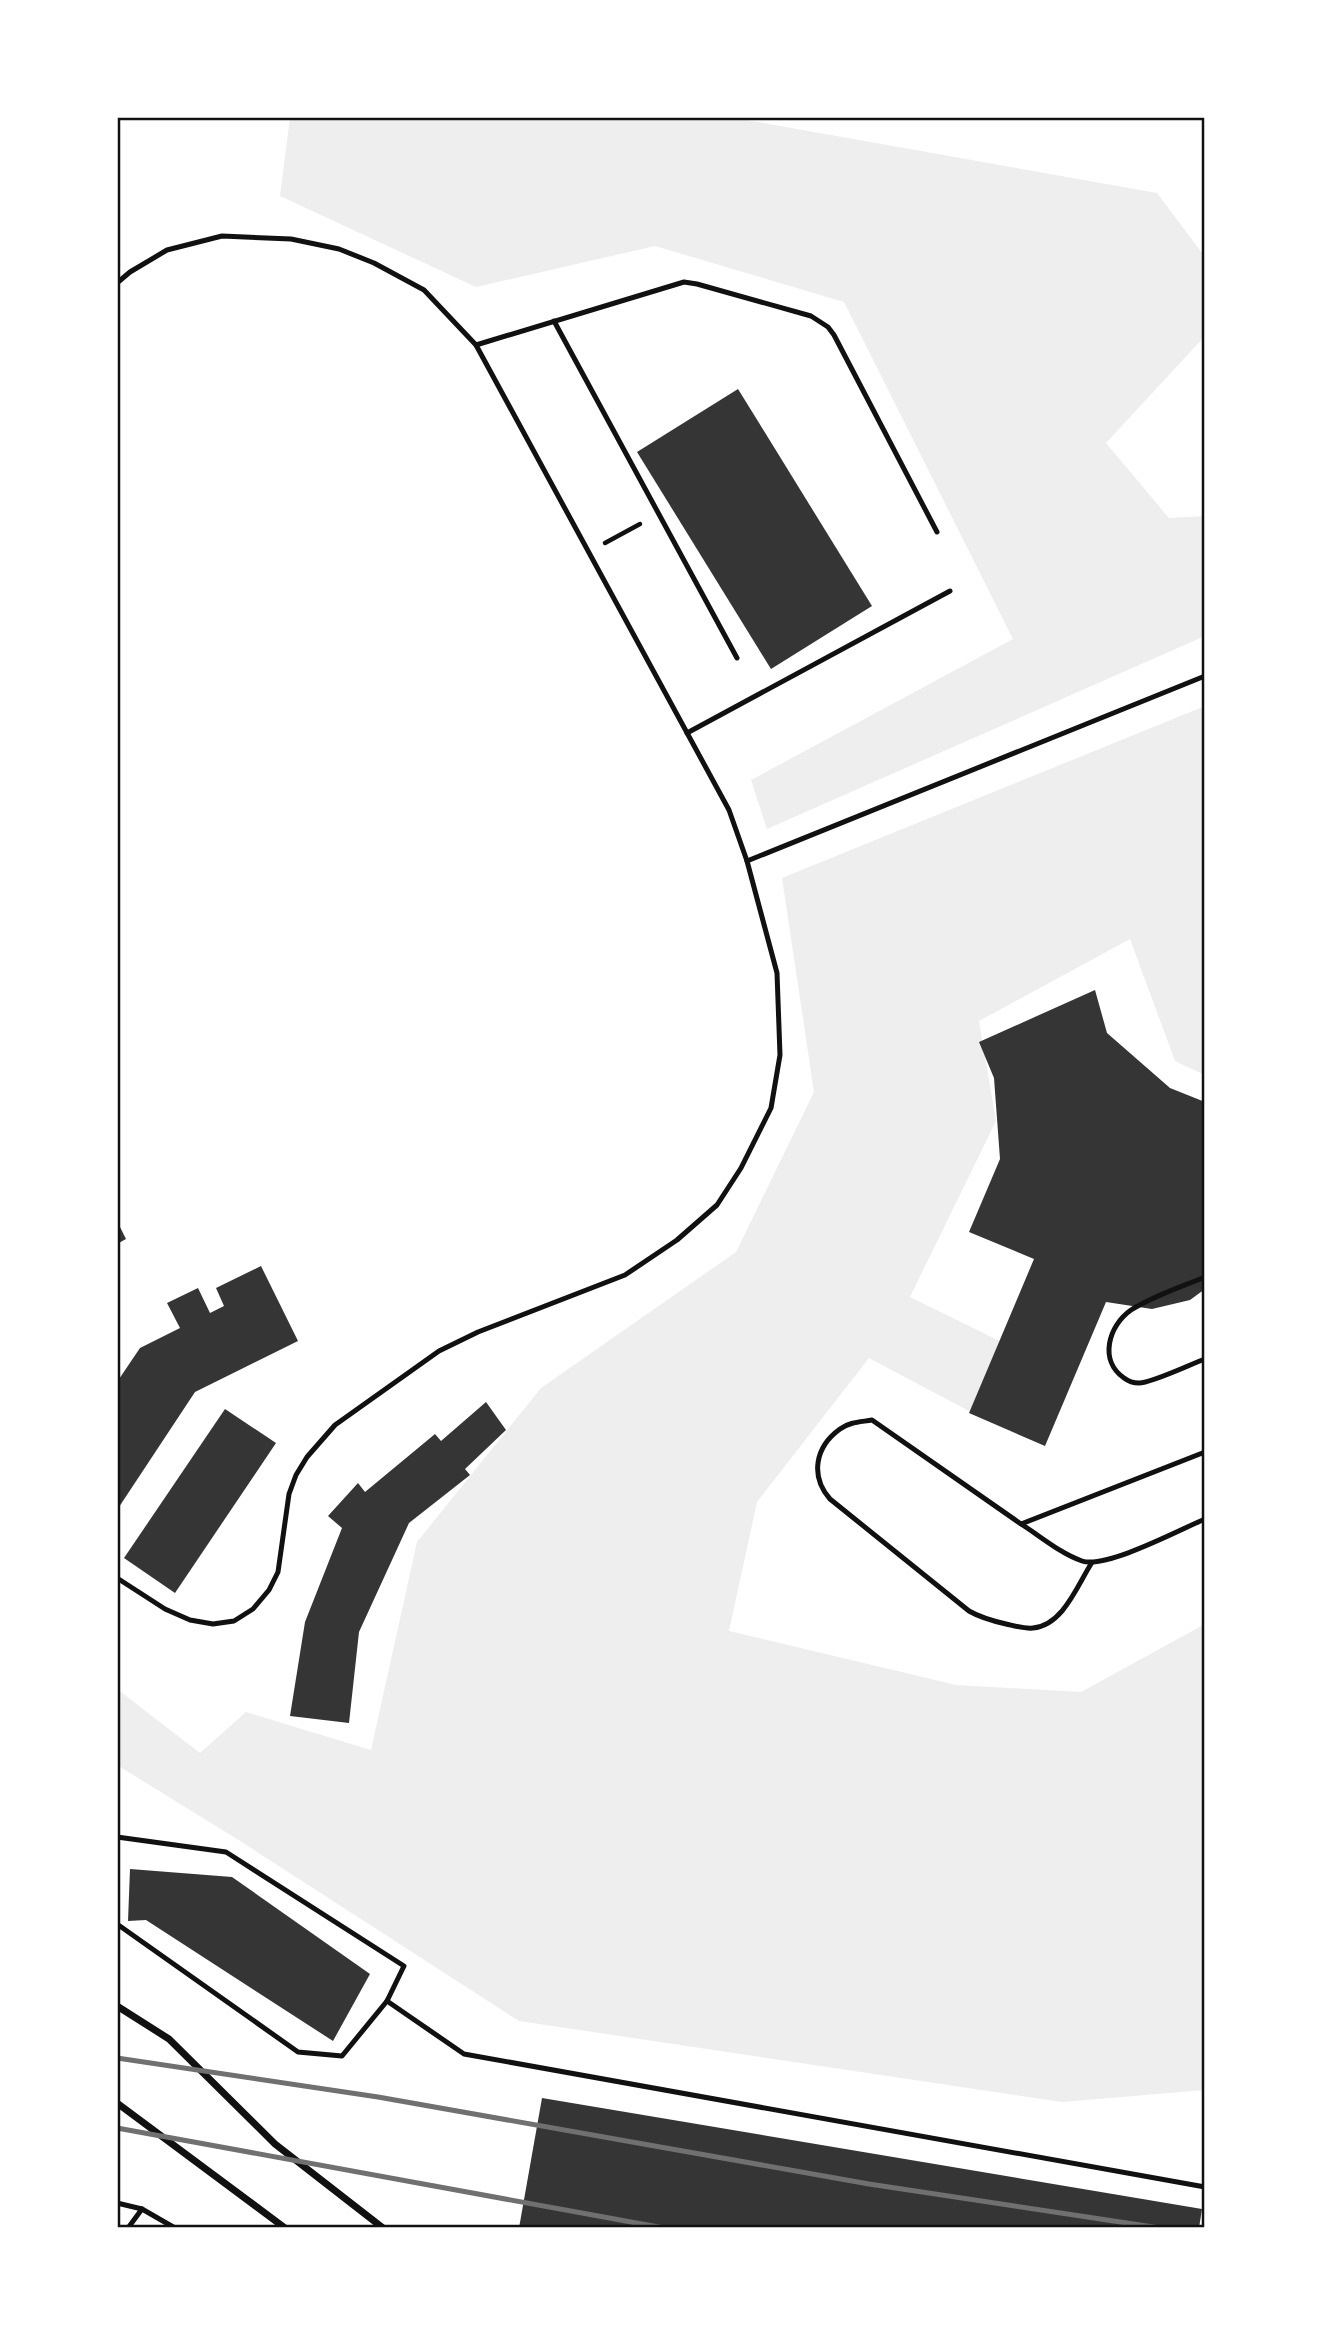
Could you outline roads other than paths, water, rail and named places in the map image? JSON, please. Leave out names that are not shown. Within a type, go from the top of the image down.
[{"type":"street","points":[[117,2006],[169,2039],[275,2144],[383,2228]]},
{"type":"street","points":[[117,2104],[285,2228]]},
{"type":"lane","points":[[117,283],[167,250],[222,236],[290,239],[339,249],[374,263],[424,290],[476,345],[729,810],[747,861],[777,973],[780,1055],[771,1108],[741,1168],[717,1205],[677,1240],[625,1275],[478,1332],[439,1351],[335,1425],[307,1457],[296,1475],[289,1494],[278,1572],[269,1590],[253,1609],[234,1621],[213,1624],[190,1620],[165,1609],[117,1578]]},
{"type":"lane","points":[[476,345],[684,282],[821,321],[834,335],[937,532]]},
{"type":"lane","points":[[554,321],[737,657]]},
{"type":"lane","points":[[687,733],[950,591]]},
{"type":"lane","points":[[747,861],[1205,676]]},
{"type":"lane","points":[[1205,1277],[1130,1311],[1109,1340],[1108,1356],[1115,1372],[1140,1384],[1205,1359]]},
{"type":"lane","points":[[1091,1564],[1062,1610],[1044,1625],[1021,1627],[977,1616],[830,1499],[821,1489],[817,1460],[824,1447],[841,1428],[855,1422],[872,1420],[1021,1524],[1073,1558],[1091,1564],[1109,1560],[1205,1519]]},
{"type":"lane","points":[[1021,1524],[1205,1452]]},
{"type":"lane","points":[[117,1837],[226,1852],[404,1966],[387,2001],[342,2056],[298,2052],[117,1924]]},
{"type":"lane","points":[[387,2001],[464,2054],[1205,2188]]},
{"type":"lane","points":[[117,2203],[142,2209],[175,2228]]},
{"type":"lane","points":[[128,2228],[142,2209]]},
{"type":"railway","points":[[117,2058],[378,2097],[869,2184],[1160,2228]]},
{"type":"railway","points":[[117,2128],[664,2228]]}]
